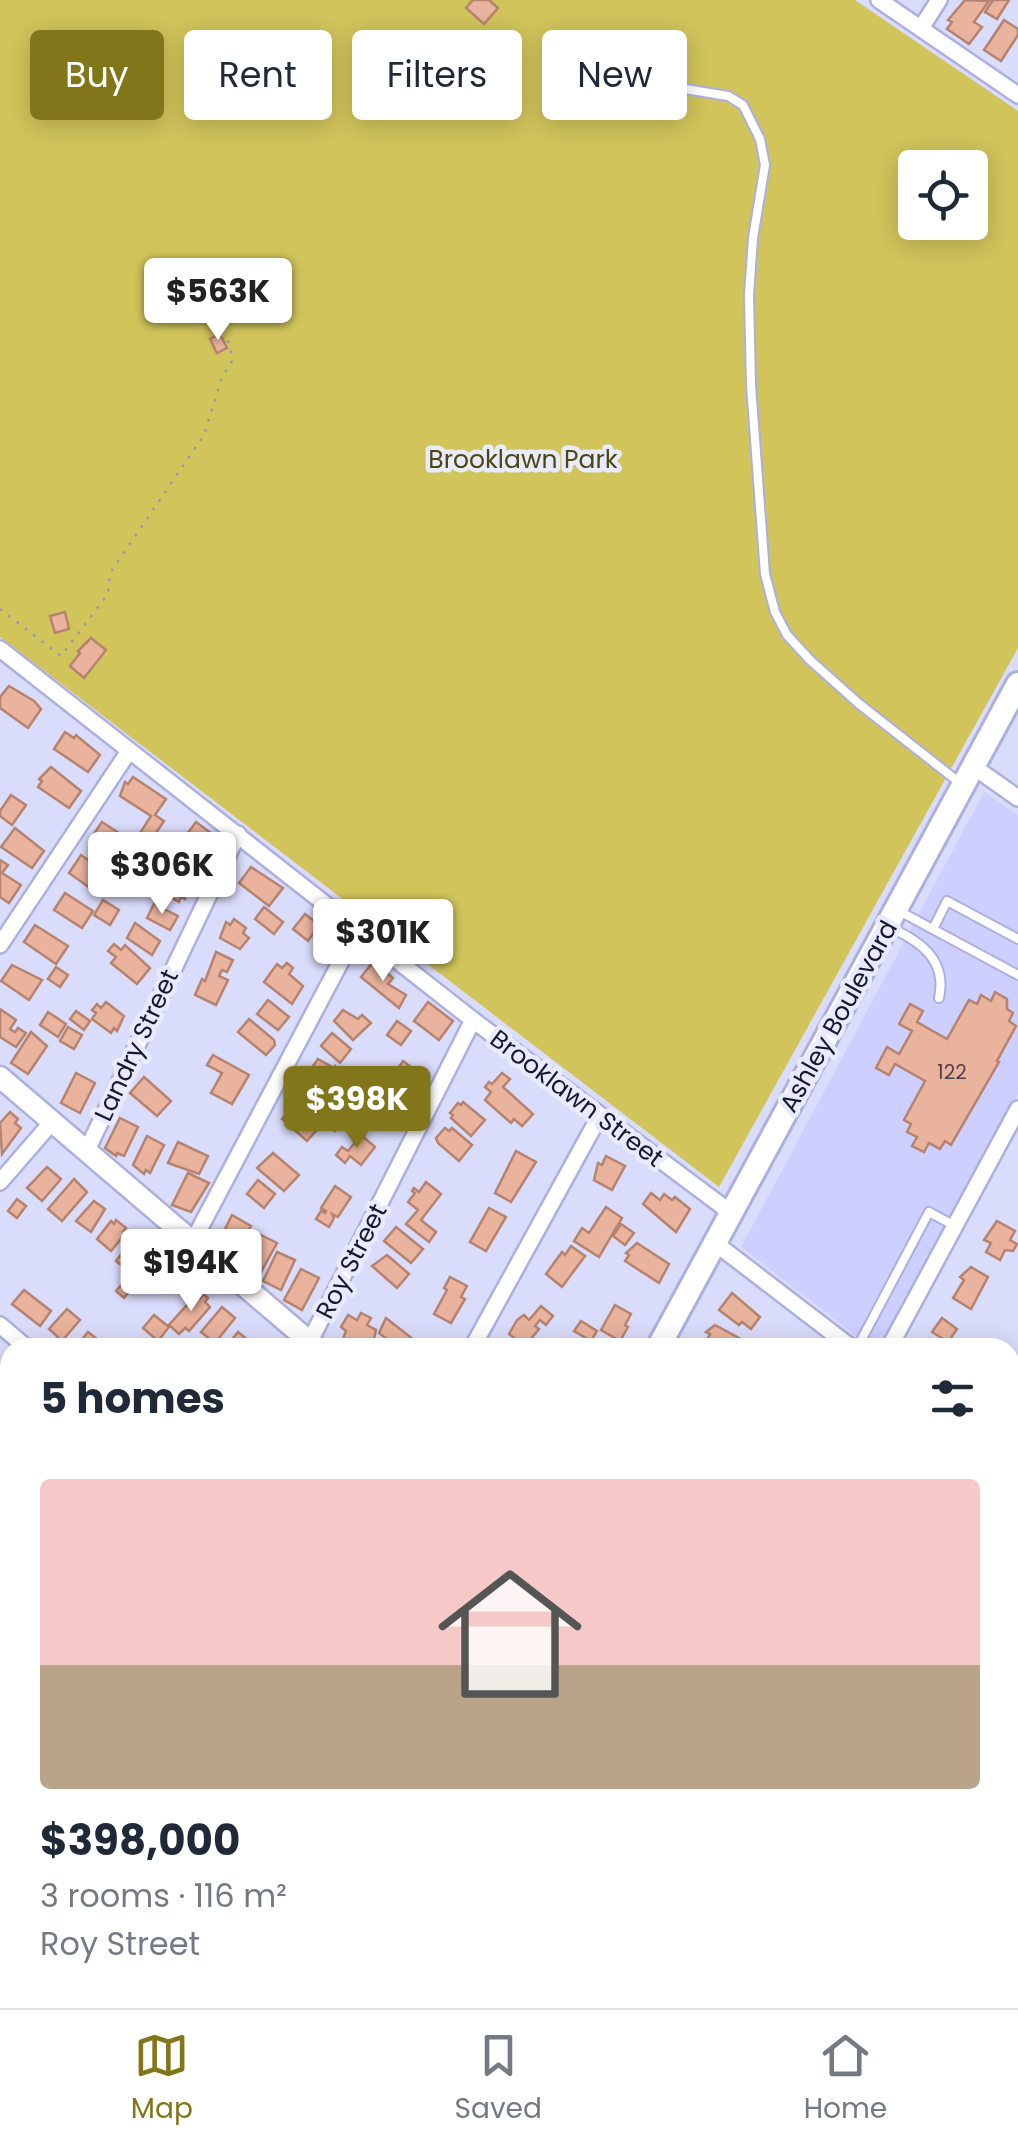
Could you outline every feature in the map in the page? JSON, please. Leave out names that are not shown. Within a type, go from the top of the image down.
[{"type":"main road","name":"Ashley Boulevard","points":[[663,1338],[1018,684]]},
{"type":"street","points":[[879,0],[1018,95]]},
{"type":"street","points":[[921,28],[939,0]]},
{"type":"street","name":"Brooklawn Street","points":[[2,656],[238,834],[599,1117],[730,1212]]},
{"type":"street","points":[[0,945],[129,751]]},
{"type":"street","points":[[969,776],[1018,798]]},
{"type":"street","name":"Landry Street","points":[[88,1150],[238,834]]},
{"type":"street","points":[[192,1243],[358,929]]},
{"type":"street","name":"Roy Street","points":[[317,1338],[473,1020]]},
{"type":"street","points":[[0,1077],[307,1338]]},
{"type":"street","points":[[894,1338],[1018,1109]]},
{"type":"street","points":[[477,1338],[599,1117]]},
{"type":"street","points":[[0,1182],[52,1122]]},
{"type":"street","points":[[715,1244],[842,1338]]},
{"type":"lane","points":[[687,89],[728,96],[743,105],[760,139],[766,165],[749,296],[751,385],[765,574],[775,612],[787,635],[810,660],[885,726],[969,776]]},
{"type":"lane","points":[[933,930],[947,901],[1018,939]]},
{"type":"lane","points":[[892,918],[933,930],[1018,975]]},
{"type":"lane","points":[[892,918],[931,954],[939,967],[940,998]]},
{"type":"lane","points":[[860,1338],[929,1212],[955,1226]]},
{"type":"path","points":[[0,609],[61,656],[108,594],[110,573],[204,434],[222,376],[232,361],[228,338],[190,312]]},
{"type":"shaded area","points":[[984,792],[1018,815],[1018,1094],[886,1338],[859,1338],[741,1247]]},
{"type":"green space","name":"Brooklawn Park","points":[[0,0],[855,0],[1018,111],[1018,648],[719,1187],[0,637]]},
{"type":"building","points":[[473,0],[489,0],[498,8],[484,24],[466,8]]},
{"type":"building","points":[[965,0],[989,1],[974,22],[982,27],[969,44],[947,29],[952,22],[948,20]]},
{"type":"building","points":[[993,0],[1009,0],[997,19],[985,12]]},
{"type":"building","points":[[1004,20],[1018,29],[1018,35],[1001,61],[984,50]]},
{"type":"building","points":[[220,334],[227,348],[217,353],[210,339]]},
{"type":"building","points":[[65,612],[69,629],[55,633],[50,616]]},
{"type":"building","points":[[91,638],[106,650],[84,678],[70,666]]},
{"type":"building","points":[[9,686],[41,709],[28,728],[0,708],[0,697]]},
{"type":"building","points":[[65,732],[74,738],[76,735],[100,755],[88,772],[54,749]]},
{"type":"building","points":[[51,767],[81,791],[69,808],[38,787],[42,781],[39,779]]},
{"type":"building","points":[[133,777],[166,799],[155,815],[164,821],[146,848],[135,841],[151,816],[120,796],[125,782],[128,784]]},
{"type":"building","points":[[11,795],[26,805],[12,825],[0,816]]},
{"type":"building","points":[[102,822],[125,837],[114,853],[91,838]]},
{"type":"building","points":[[196,822],[215,836],[205,854],[184,838]]},
{"type":"building","points":[[15,828],[44,851],[32,868],[1,847]]},
{"type":"building","points":[[81,855],[116,880],[107,894],[100,889],[97,893],[69,873]]},
{"type":"building","points":[[0,860],[8,865],[2,873],[21,885],[9,903],[0,897]]},
{"type":"building","points":[[251,867],[283,888],[269,906],[239,883]]},
{"type":"building","points":[[167,878],[186,889],[185,899],[181,897],[179,902],[160,891]]},
{"type":"building","points":[[65,893],[93,911],[82,928],[54,910]]},
{"type":"building","points":[[103,900],[119,910],[110,925],[94,915]]},
{"type":"building","points":[[154,904],[178,916],[170,930],[147,918]]},
{"type":"building","points":[[264,907],[283,922],[274,934],[255,919]]},
{"type":"building","points":[[305,914],[319,925],[308,941],[293,929]]},
{"type":"building","points":[[234,919],[246,928],[243,933],[249,938],[240,949],[220,938],[226,922],[230,925]]},
{"type":"building","points":[[135,923],[160,941],[152,955],[127,938]]},
{"type":"building","points":[[35,925],[68,946],[56,964],[24,942]]},
{"type":"building","points":[[114,944],[121,950],[125,945],[150,968],[137,984],[111,963],[116,957],[108,951]]},
{"type":"building","points":[[216,952],[233,960],[227,972],[222,970],[219,976],[228,980],[216,1005],[195,995]]},
{"type":"building","points":[[373,962],[393,978],[388,984],[406,995],[399,1008],[361,977]]},
{"type":"building","points":[[287,963],[293,968],[289,974],[303,986],[292,1004],[264,982],[277,964],[282,968]]},
{"type":"building","points":[[12,965],[42,980],[29,1000],[1,981]]},
{"type":"building","points":[[56,967],[68,975],[60,987],[48,979]]},
{"type":"building","points":[[995,992],[1007,999],[1007,1009],[1013,1013],[1009,1021],[1016,1026],[951,1145],[945,1141],[940,1149],[929,1143],[924,1152],[912,1146],[917,1137],[907,1132],[911,1124],[904,1120],[925,1081],[895,1064],[889,1075],[876,1068],[887,1047],[899,1054],[912,1031],[899,1024],[910,1004],[923,1011],[917,1022],[947,1039],[969,1000],[977,1004],[981,995],[991,1001]]},
{"type":"building","points":[[268,1000],[289,1017],[278,1030],[257,1014]]},
{"type":"building","points":[[106,1002],[124,1016],[117,1031],[114,1028],[111,1033],[92,1019],[96,1013],[92,1010]]},
{"type":"building","points":[[428,1002],[453,1021],[439,1040],[414,1021]]},
{"type":"building","points":[[0,1009],[16,1020],[10,1029],[26,1033],[16,1047],[0,1037]]},
{"type":"building","points":[[343,1010],[358,1019],[362,1015],[371,1023],[353,1040],[334,1021]]},
{"type":"building","points":[[76,1011],[90,1021],[84,1030],[70,1019]]},
{"type":"building","points":[[48,1012],[66,1024],[58,1037],[40,1025]]},
{"type":"building","points":[[249,1019],[274,1040],[275,1045],[266,1055],[238,1032]]},
{"type":"building","points":[[397,1021],[411,1031],[401,1045],[387,1035]]},
{"type":"building","points":[[68,1027],[82,1035],[74,1049],[60,1041]]},
{"type":"building","points":[[31,1032],[47,1046],[28,1074],[11,1063]]},
{"type":"building","points":[[332,1033],[351,1049],[340,1063],[321,1046]]},
{"type":"building","points":[[213,1055],[249,1075],[232,1104],[211,1093],[222,1073],[207,1065]]},
{"type":"building","points":[[318,1059],[350,1078],[344,1086],[335,1079],[328,1088],[311,1075]]},
{"type":"building","points":[[403,1061],[420,1074],[410,1090],[407,1088],[401,1097],[394,1091],[386,1101],[374,1092]]},
{"type":"building","points":[[76,1073],[95,1083],[80,1113],[61,1103]]},
{"type":"building","points":[[502,1073],[510,1079],[503,1087],[533,1114],[522,1126],[514,1119],[511,1123],[485,1100],[491,1092],[485,1087]]},
{"type":"building","points":[[144,1077],[171,1101],[157,1116],[130,1093]]},
{"type":"building","points":[[335,1098],[352,1112],[335,1131],[319,1117]]},
{"type":"building","points":[[463,1102],[485,1120],[471,1136],[451,1118],[450,1113]]},
{"type":"building","points":[[295,1105],[322,1124],[307,1141],[282,1119]]},
{"type":"building","points":[[10,1112],[21,1128],[2,1154],[0,1123]]},
{"type":"building","points":[[120,1118],[138,1127],[124,1156],[116,1156],[105,1148]]},
{"type":"building","points":[[445,1128],[452,1128],[472,1145],[459,1161],[438,1143],[436,1138]]},
{"type":"building","points":[[361,1135],[375,1147],[361,1165],[350,1156],[345,1163],[336,1155],[342,1147],[348,1151]]},
{"type":"building","points":[[147,1136],[164,1145],[150,1173],[146,1170],[144,1174],[133,1165]]},
{"type":"building","points":[[178,1142],[208,1156],[199,1174],[168,1163]]},
{"type":"building","points":[[516,1151],[536,1162],[511,1202],[495,1193]]},
{"type":"building","points":[[273,1153],[299,1175],[284,1191],[257,1168]]},
{"type":"building","points":[[606,1156],[625,1166],[612,1190],[594,1180],[598,1163],[602,1165]]},
{"type":"building","points":[[47,1167],[61,1179],[42,1201],[27,1188]]},
{"type":"building","points":[[188,1173],[209,1183],[191,1212],[172,1205]]},
{"type":"building","points":[[74,1179],[87,1192],[62,1221],[48,1209]]},
{"type":"building","points":[[258,1180],[275,1194],[264,1208],[247,1194]]},
{"type":"building","points":[[426,1182],[441,1194],[421,1220],[436,1232],[429,1242],[406,1224],[418,1210],[408,1202],[415,1193],[412,1191],[414,1188],[419,1192]]},
{"type":"building","points":[[335,1186],[351,1197],[338,1217],[332,1214],[329,1227],[316,1219],[321,1211],[325,1213],[321,1208]]},
{"type":"building","points":[[651,1193],[660,1200],[664,1194],[672,1200],[675,1197],[690,1209],[676,1232],[643,1204]]},
{"type":"building","points":[[17,1199],[26,1206],[17,1218],[8,1211]]},
{"type":"building","points":[[94,1201],[105,1209],[91,1232],[76,1221]]},
{"type":"building","points":[[606,1207],[622,1218],[599,1257],[574,1241],[582,1228],[589,1233]]},
{"type":"building","points":[[489,1208],[506,1217],[486,1251],[470,1242]]},
{"type":"building","points":[[232,1215],[251,1226],[234,1259],[217,1245]]},
{"type":"building","points":[[116,1220],[126,1228],[111,1251],[97,1239]]},
{"type":"building","points":[[997,1221],[1015,1231],[1010,1240],[1017,1244],[1013,1251],[1005,1250],[1000,1260],[986,1252],[991,1243],[984,1240]]},
{"type":"building","points":[[621,1224],[634,1233],[625,1245],[613,1236]]},
{"type":"building","points":[[396,1227],[423,1249],[411,1263],[384,1241]]},
{"type":"building","points":[[257,1233],[277,1243],[260,1274],[244,1263]]},
{"type":"building","points":[[135,1236],[150,1248],[130,1272],[116,1261]]},
{"type":"building","points":[[637,1243],[669,1264],[659,1283],[625,1261],[629,1255],[626,1253]]},
{"type":"building","points":[[571,1246],[585,1256],[562,1287],[546,1274]]},
{"type":"building","points":[[277,1252],[295,1260],[281,1290],[263,1281]]},
{"type":"building","points":[[387,1255],[409,1274],[397,1288],[372,1266]]},
{"type":"building","points":[[154,1258],[168,1265],[154,1287],[140,1276]]},
{"type":"building","points":[[971,1267],[988,1277],[971,1309],[953,1298],[964,1280],[960,1277]]},
{"type":"building","points":[[301,1269],[319,1278],[302,1310],[284,1300]]},
{"type":"building","points":[[450,1277],[467,1286],[461,1297],[465,1299],[451,1323],[434,1314]]},
{"type":"building","points":[[127,1278],[135,1284],[124,1298],[116,1291]]},
{"type":"building","points":[[24,1290],[51,1311],[40,1326],[12,1304]]},
{"type":"building","points":[[732,1293],[760,1317],[751,1329],[719,1310]]},
{"type":"building","points":[[203,1294],[210,1307],[189,1331],[185,1328],[179,1334],[169,1325],[196,1295],[200,1298]]},
{"type":"building","points":[[615,1305],[631,1314],[622,1338],[601,1330]]},
{"type":"building","points":[[541,1306],[553,1316],[546,1325],[540,1320],[532,1338],[514,1338],[509,1334],[524,1315],[529,1320]]},
{"type":"building","points":[[222,1307],[235,1318],[219,1338],[209,1338],[201,1332]]},
{"type":"building","points":[[67,1309],[80,1320],[65,1338],[49,1329]]},
{"type":"building","points":[[361,1313],[371,1318],[367,1325],[376,1330],[374,1338],[343,1338],[346,1331],[341,1327],[348,1315],[357,1320]]},
{"type":"building","points":[[154,1315],[169,1327],[160,1338],[143,1328]]},
{"type":"building","points":[[386,1318],[411,1338],[385,1338],[379,1333]]},
{"type":"building","points":[[942,1318],[957,1329],[951,1338],[932,1332]]},
{"type":"building","points":[[581,1321],[597,1331],[593,1338],[586,1338],[574,1331]]},
{"type":"building","points":[[715,1325],[739,1338],[708,1338],[710,1334],[706,1332]]}]
